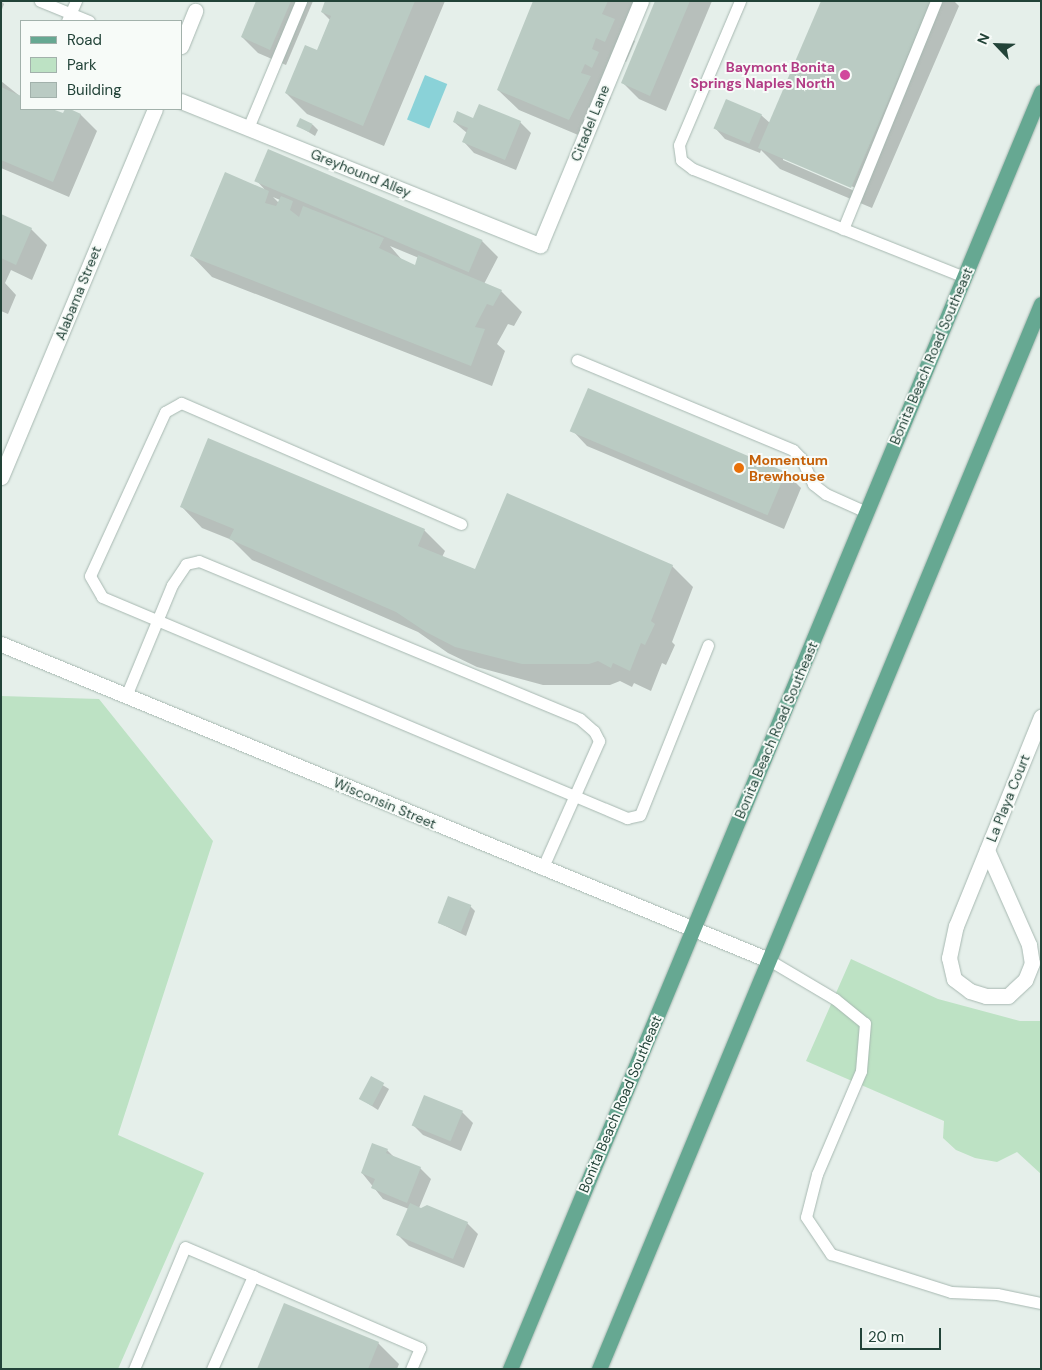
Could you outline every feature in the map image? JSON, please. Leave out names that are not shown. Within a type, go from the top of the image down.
[{"type":"main road","name":"Bonita Beach Road Southeast","points":[[510,1369],[1041,92]]},
{"type":"main road","points":[[599,1369],[1041,304]]},
{"type":"street","name":"Citadel Lane","points":[[540,245],[640,1]]},
{"type":"street","points":[[182,44],[195,11]]},
{"type":"street","name":"Greyhound Alley","points":[[182,102],[540,245]]},
{"type":"street","name":"Alabama Street","points":[[1,477],[156,110]]},
{"type":"street","name":"Wisconsin Street","points":[[1,644],[692,931],[769,960]]},
{"type":"street","name":"La Playa Court","points":[[987,850],[1022,925],[1032,963],[1025,980],[1008,996],[986,996],[970,990],[954,979],[949,958],[956,926],[987,850],[1041,718]]},
{"type":"lane","points":[[40,1],[69,18],[82,20]]},
{"type":"lane","points":[[69,18],[76,1]]},
{"type":"lane","points":[[248,128],[301,1]]},
{"type":"lane","points":[[740,1],[679,145],[681,160],[693,169],[964,277]]},
{"type":"lane","points":[[843,229],[936,1]]},
{"type":"lane","points":[[577,360],[793,450],[801,458],[814,484],[826,494],[866,512]]},
{"type":"lane","points":[[461,524],[181,403],[165,412],[90,576],[102,597],[627,818],[640,816],[708,645]]},
{"type":"lane","points":[[126,696],[172,585],[186,564],[199,561],[580,719],[594,731],[599,741],[542,869]]},
{"type":"lane","points":[[769,960],[834,999],[865,1023],[861,1071],[817,1174],[806,1218],[831,1254],[951,1292],[997,1294],[1041,1303]]},
{"type":"lane","points":[[134,1369],[185,1247],[420,1348],[411,1369]]},
{"type":"lane","points":[[212,1369],[253,1276]]},
{"type":"green space","points":[[1,696],[99,699],[213,841],[118,1135],[204,1173],[118,1369],[1,1369]]},
{"type":"green space","points":[[851,959],[938,999],[1020,1021],[1041,1021],[1041,1174],[1017,1152],[997,1162],[975,1158],[956,1150],[943,1138],[944,1121],[806,1061]]},
{"type":"water","points":[[425,75],[447,84],[429,128],[407,120]]},
{"type":"building","points":[[256,1],[291,1],[270,50],[241,37]]},
{"type":"building","points":[[325,1],[415,1],[363,126],[285,93],[305,45],[317,50],[331,16],[321,12]]},
{"type":"building","points":[[533,1],[608,1],[602,14],[615,19],[605,42],[596,38],[592,49],[599,52],[592,68],[585,64],[581,73],[591,76],[569,120],[497,90]]},
{"type":"building","points":[[655,1],[690,1],[650,96],[621,83]]},
{"type":"building","name":"Baymont Bonita Springs Naples North","points":[[821,1],[931,1],[851,188],[758,148]]},
{"type":"building","points":[[1,87],[20,96],[20,110],[55,110],[63,113],[64,110],[72,110],[81,114],[53,182],[1,160]]},
{"type":"building","points":[[726,99],[762,114],[749,144],[713,128]]},
{"type":"building","points":[[479,104],[521,121],[505,160],[462,142],[468,128],[453,122],[457,111],[473,118]]},
{"type":"building","points":[[300,118],[313,124],[309,132],[296,126]]},
{"type":"building","points":[[268,149],[482,240],[469,272],[254,181]]},
{"type":"building","points":[[225,172],[269,191],[265,203],[276,206],[281,196],[293,201],[290,210],[299,217],[303,206],[384,238],[379,248],[415,265],[418,255],[502,290],[493,306],[487,304],[475,327],[485,329],[471,366],[190,256]]},
{"type":"building","points":[[1,214],[32,228],[16,265],[1,258]]},
{"type":"building","points":[[588,388],[786,472],[768,515],[570,431]]},
{"type":"building","points":[[208,438],[425,529],[418,546],[475,569],[507,493],[673,565],[651,621],[655,624],[645,645],[641,643],[630,671],[613,663],[611,668],[598,661],[589,664],[522,664],[455,647],[426,632],[396,612],[229,539],[234,529],[180,507]]},
{"type":"building","points":[[448,896],[471,905],[461,932],[438,923]]},
{"type":"building","points":[[371,1076],[384,1083],[372,1106],[359,1099]]},
{"type":"building","points":[[424,1095],[463,1111],[451,1141],[412,1126]]},
{"type":"building","points":[[372,1143],[388,1149],[386,1153],[421,1167],[407,1203],[371,1188],[375,1179],[361,1173]]},
{"type":"building","points":[[410,1203],[421,1208],[427,1205],[468,1222],[453,1259],[396,1235]]},
{"type":"building","points":[[284,1303],[379,1342],[368,1369],[257,1369]]},
{"type":"place","name":"Baymont Bonita Springs Naples North","points":[[845,75]]},
{"type":"place","name":"Momentum Brewhouse","points":[[739,468]]}]
